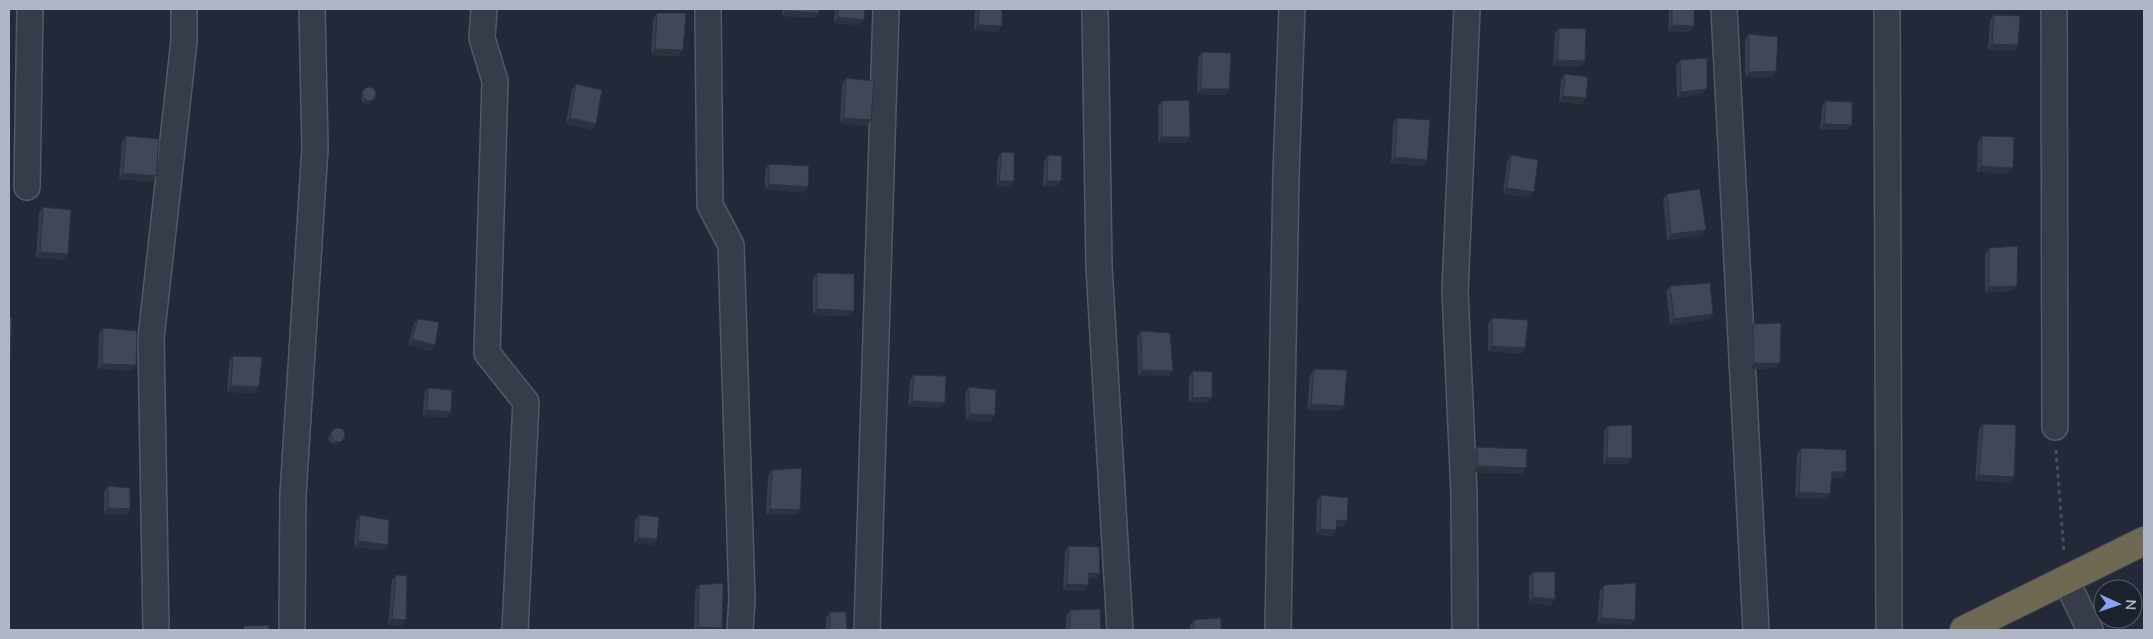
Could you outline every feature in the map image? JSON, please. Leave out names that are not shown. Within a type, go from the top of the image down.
[{"type":"highway","points":[[1976,627],[2144,541]]},
{"type":"street","points":[[27,187],[30,9]]},
{"type":"street","points":[[156,630],[152,338],[184,41],[184,9]]},
{"type":"street","points":[[292,630],[294,494],[315,148],[312,9]]},
{"type":"street","points":[[484,9],[482,38],[495,81],[487,353],[526,402],[515,630]]},
{"type":"street","points":[[708,9],[710,205],[731,245],[742,599],[740,630]]},
{"type":"street","points":[[867,630],[886,9]]},
{"type":"street","points":[[1094,9],[1099,266],[1120,630]]},
{"type":"street","points":[[1278,630],[1286,184],[1292,9]]},
{"type":"street","points":[[1465,630],[1464,494],[1456,291],[1467,9]]},
{"type":"street","points":[[1724,9],[1756,630]]},
{"type":"street","points":[[1887,9],[1889,630]]},
{"type":"street","points":[[2054,9],[2055,427]]},
{"type":"street","points":[[2066,580],[2090,630]]},
{"type":"path","points":[[2055,427],[2066,580]]},
{"type":"building","points":[[786,9],[819,9],[819,13],[786,11]]},
{"type":"building","points":[[838,9],[865,9],[864,20],[838,17]]},
{"type":"building","points":[[979,9],[1002,9],[1002,26],[978,25]]},
{"type":"building","points":[[1672,9],[1694,9],[1694,26],[1672,25]]},
{"type":"building","points":[[657,13],[686,13],[683,50],[655,49]]},
{"type":"building","points":[[1994,15],[2020,16],[2018,45],[1992,44]]},
{"type":"building","points":[[1559,28],[1586,29],[1585,61],[1557,60]]},
{"type":"building","points":[[1749,34],[1778,37],[1776,71],[1749,72]]},
{"type":"building","points":[[1202,52],[1231,53],[1229,89],[1201,89]]},
{"type":"building","points":[[1707,58],[1707,89],[1681,92],[1680,60]]},
{"type":"building","points":[[1565,74],[1588,77],[1586,98],[1563,96]]},
{"type":"building","points":[[846,78],[874,81],[871,120],[844,118]]},
{"type":"building","points":[[576,84],[602,90],[596,124],[570,118]]},
{"type":"building","points":[[369,87],[374,89],[376,94],[374,99],[369,101],[364,99],[362,94],[364,89]]},
{"type":"building","points":[[1189,100],[1190,137],[1162,137],[1162,101]]},
{"type":"building","points":[[1826,101],[1852,102],[1852,125],[1824,124]]},
{"type":"building","points":[[1397,118],[1430,120],[1427,160],[1395,157]]},
{"type":"building","points":[[126,136],[159,139],[156,176],[123,173]]},
{"type":"building","points":[[1982,136],[2014,137],[2013,168],[1981,166]]},
{"type":"building","points":[[1002,152],[1014,153],[1014,181],[999,181]]},
{"type":"building","points":[[1048,155],[1062,156],[1061,181],[1047,181]]},
{"type":"building","points":[[1511,155],[1538,160],[1534,192],[1507,188]]},
{"type":"building","points":[[769,164],[809,166],[808,187],[769,184]]},
{"type":"building","points":[[1700,189],[1706,230],[1671,234],[1667,194]]},
{"type":"building","points":[[43,207],[71,210],[68,254],[40,252]]},
{"type":"building","points":[[2018,246],[2017,286],[1989,287],[1989,248]]},
{"type":"building","points":[[817,273],[854,274],[854,311],[817,309]]},
{"type":"building","points":[[1710,283],[1713,314],[1674,319],[1670,286]]},
{"type":"building","points":[[9,317],[12,318],[10,361],[9,361]]},
{"type":"building","points":[[1492,318],[1528,320],[1525,348],[1492,346]]},
{"type":"building","points":[[418,319],[439,322],[435,345],[412,339]]},
{"type":"building","points":[[1781,323],[1780,363],[1754,363],[1753,324]]},
{"type":"building","points":[[103,328],[137,331],[136,365],[102,364]]},
{"type":"building","points":[[1141,331],[1170,333],[1173,371],[1142,370]]},
{"type":"building","points":[[233,356],[262,357],[259,387],[231,386]]},
{"type":"building","points":[[1314,369],[1347,370],[1344,406],[1311,404]]},
{"type":"building","points":[[1193,371],[1212,372],[1212,397],[1193,398]]},
{"type":"building","points":[[914,375],[946,376],[945,403],[912,401]]},
{"type":"building","points":[[969,387],[996,390],[995,415],[970,414]]},
{"type":"building","points":[[428,388],[452,390],[451,412],[427,410]]},
{"type":"building","points":[[1983,424],[2016,425],[2014,477],[1979,475]]},
{"type":"building","points":[[1632,425],[1632,458],[1607,458],[1608,426]]},
{"type":"building","points":[[338,428],[343,430],[345,435],[343,440],[338,442],[333,440],[331,435],[333,430]]},
{"type":"building","points":[[1477,447],[1527,449],[1526,468],[1477,466]]},
{"type":"building","points":[[1801,448],[1846,450],[1846,472],[1832,472],[1830,494],[1799,492]]},
{"type":"building","points":[[802,468],[800,510],[770,509],[772,470]]},
{"type":"building","points":[[108,486],[130,488],[130,509],[108,508]]},
{"type":"building","points":[[1321,495],[1348,498],[1347,521],[1337,520],[1336,530],[1320,529]]},
{"type":"building","points":[[360,515],[389,520],[388,545],[358,541]]},
{"type":"building","points":[[639,515],[659,517],[657,539],[638,538]]},
{"type":"building","points":[[1069,546],[1099,547],[1100,574],[1089,573],[1088,585],[1067,584]]},
{"type":"building","points":[[1533,572],[1555,572],[1555,599],[1533,597]]},
{"type":"building","points":[[396,575],[407,576],[406,620],[392,619]]},
{"type":"building","points":[[723,583],[722,628],[698,627],[699,585]]},
{"type":"building","points":[[1636,583],[1635,620],[1601,618],[1604,585]]},
{"type":"building","points":[[1100,609],[1101,630],[1070,630],[1070,610]]},
{"type":"building","points":[[830,612],[846,612],[847,630],[830,630]]},
{"type":"building","points":[[1221,618],[1221,630],[1194,630],[1194,620]]},
{"type":"building","points":[[269,625],[269,630],[244,630],[244,626]]}]
